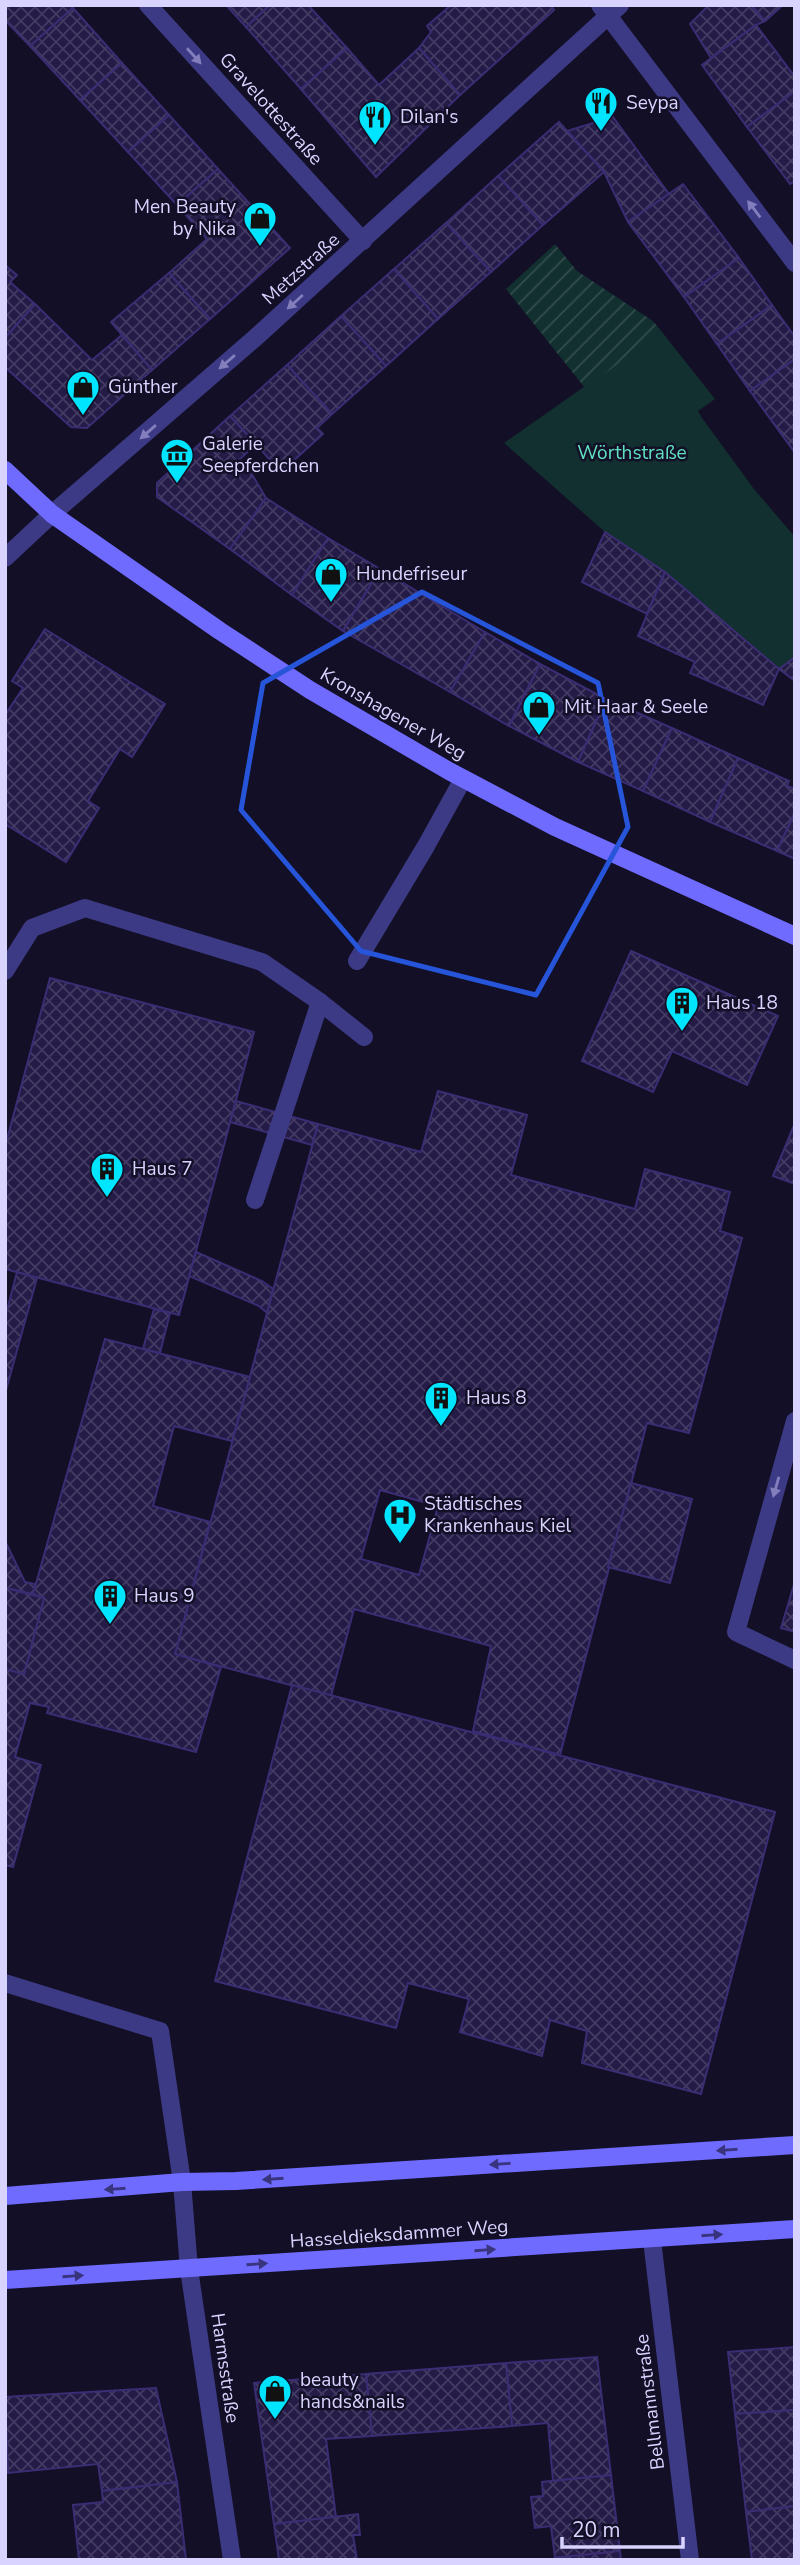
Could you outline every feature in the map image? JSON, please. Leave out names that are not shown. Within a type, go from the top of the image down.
[{"type":"street","name":"Gravelottestraße","points":[[149,5],[363,241]]},
{"type":"street","name":"Metzstraße","points":[[5,558],[363,241],[609,9]]},
{"type":"street","points":[[609,9],[795,263]]},
{"type":"street","name":"Kronshagener Weg","points":[[5,470],[52,514],[310,690],[463,779],[555,827],[795,936]]},
{"type":"street","points":[[356,961],[463,779]]},
{"type":"street","points":[[5,971],[32,928],[85,908],[262,962],[320,1002],[364,1037]]},
{"type":"street","points":[[255,1200],[320,1002]]},
{"type":"street","points":[[795,1422],[736,1632],[795,1660]]},
{"type":"street","name":"Harmsstraße","points":[[5,1983],[160,2031],[183,2182],[189,2269],[232,2560]]},
{"type":"street","points":[[5,2196],[183,2182],[236,2181],[795,2146]]},
{"type":"street","name":"Hasseldieksdammer Weg","points":[[5,2280],[795,2229]]},
{"type":"street","name":"Bellmannstraße","points":[[652,2240],[690,2560]]},
{"type":"highlighted area","points":[[422,592],[598,683],[628,827],[536,995],[361,951],[241,810],[263,683]]},
{"type":"green space","points":[[555,244],[577,271],[653,321],[662,332],[585,388],[506,289]]},
{"type":"green space","name":"Wörthstraße","points":[[662,332],[715,399],[698,411],[702,418],[754,489],[795,537],[795,657],[779,669],[665,572],[605,532],[504,443]]},
{"type":"building","points":[[5,5],[70,5],[73,8],[30,46],[5,20]]},
{"type":"building","points":[[226,5],[270,5],[246,27]]},
{"type":"building","points":[[270,5],[308,5],[347,48],[301,89],[246,27]]},
{"type":"building","points":[[451,5],[551,5],[554,10],[460,95],[419,48],[431,32],[427,26]]},
{"type":"building","points":[[709,5],[751,5],[765,21],[711,58],[690,24]]},
{"type":"building","points":[[751,5],[783,5],[765,21]]},
{"type":"building","points":[[73,8],[122,63],[80,100],[30,46]]},
{"type":"building","points":[[756,25],[795,77],[795,91],[747,127],[702,65]]},
{"type":"building","points":[[347,48],[379,85],[419,48],[460,95],[376,177],[301,89]]},
{"type":"building","points":[[122,63],[169,115],[128,152],[80,100]]},
{"type":"building","points":[[795,91],[795,181],[790,184],[747,127]]},
{"type":"building","points":[[169,115],[218,169],[177,205],[128,152]]},
{"type":"building","points":[[613,117],[669,194],[628,222],[604,172],[567,131]]},
{"type":"building","points":[[559,122],[604,172],[543,225],[498,176]]},
{"type":"building","points":[[218,169],[290,248],[210,319],[169,273],[207,239],[177,205]]},
{"type":"building","points":[[498,176],[543,225],[491,272],[446,223]]},
{"type":"building","points":[[683,184],[739,258],[684,297],[628,222]]},
{"type":"building","points":[[446,223],[491,272],[438,319],[394,269]]},
{"type":"building","points":[[739,258],[772,305],[717,344],[684,297]]},
{"type":"building","points":[[5,265],[17,275],[10,282],[35,304],[5,338]]},
{"type":"building","points":[[394,269],[438,319],[386,366],[341,316]]},
{"type":"building","points":[[169,273],[210,319],[152,370],[111,322]]},
{"type":"building","points":[[35,304],[92,360],[122,335],[152,370],[87,428],[71,427],[5,367],[5,338]]},
{"type":"building","points":[[772,305],[795,337],[795,359],[750,391],[717,344]]},
{"type":"building","points":[[341,316],[386,366],[332,414],[287,365]]},
{"type":"building","points":[[795,359],[795,453],[750,391]]},
{"type":"building","points":[[287,365],[332,414],[317,428],[323,434],[281,472],[230,416]]},
{"type":"building","points":[[230,416],[256,444],[239,460],[253,476],[266,498],[230,549],[157,497],[157,483]]},
{"type":"building","points":[[266,498],[328,538],[292,595],[230,549]]},
{"type":"building","points":[[605,532],[665,572],[647,614],[582,582]]},
{"type":"building","points":[[328,538],[380,569],[343,631],[292,595]]},
{"type":"building","points":[[380,569],[485,632],[450,692],[343,631]]},
{"type":"building","points":[[665,572],[779,669],[763,705],[690,673],[695,662],[638,636]]},
{"type":"building","points":[[45,629],[165,704],[132,757],[120,749],[88,801],[99,808],[66,862],[5,824],[5,715],[23,688],[12,681]]},
{"type":"building","points":[[485,632],[540,664],[509,726],[450,692]]},
{"type":"building","points":[[795,657],[795,681],[779,669]]},
{"type":"building","points":[[540,664],[606,699],[578,762],[509,726]]},
{"type":"building","points":[[606,699],[672,728],[643,791],[578,762]]},
{"type":"building","points":[[672,728],[738,758],[710,822],[643,791]]},
{"type":"building","points":[[738,758],[789,781],[787,786],[795,789],[795,812],[777,851],[710,822]]},
{"type":"building","points":[[795,812],[795,859],[777,851]]},
{"type":"building","name":"Haus 18","points":[[631,951],[778,1016],[747,1085],[672,1051],[653,1092],[582,1061]]},
{"type":"building","name":"Haus 7","points":[[50,978],[254,1032],[179,1315],[5,1269],[5,1147]]},
{"type":"building","name":"Haus 8","points":[[438,1091],[527,1115],[511,1175],[635,1209],[645,1169],[730,1192],[720,1231],[742,1238],[689,1433],[647,1423],[560,1755],[473,1731],[491,1646],[354,1609],[331,1696],[175,1654],[318,1124],[421,1152]],"holes":[[[380,1490],[438,1506],[419,1575],[361,1559]]]},
{"type":"building","points":[[236,1101],[318,1124],[312,1145],[230,1122]]},
{"type":"building","points":[[795,1123],[795,1184],[773,1176]]},
{"type":"building","points":[[196,1252],[262,1281],[273,1289],[267,1313],[259,1306],[189,1276]]},
{"type":"building","points":[[17,1272],[37,1278],[5,1394],[5,1318]]},
{"type":"building","points":[[154,1309],[170,1313],[160,1353],[143,1349]]},
{"type":"building","name":"Haus 9","points":[[105,1339],[250,1377],[232,1441],[174,1426],[153,1506],[210,1522],[175,1654],[221,1667],[196,1752],[47,1713],[49,1707],[30,1703],[15,1757],[41,1765],[13,1867],[5,1865],[5,1669],[24,1674],[44,1598],[33,1594]]},
{"type":"building","points":[[631,1483],[692,1499],[670,1583],[608,1567]]},
{"type":"building","points":[[5,1541],[25,1582],[35,1584],[33,1594],[6,1588],[5,1593]]},
{"type":"building","points":[[795,1581],[795,1632],[781,1628]]},
{"type":"building","points":[[6,1588],[44,1598],[24,1674],[5,1669]]},
{"type":"building","points":[[292,1685],[775,1812],[701,2094],[582,2063],[587,2031],[550,2020],[542,2056],[460,2032],[469,1999],[408,1983],[396,2028],[215,1981]]},
{"type":"building","points":[[795,2347],[795,2410],[735,2414],[728,2352]]},
{"type":"building","points":[[597,2357],[611,2475],[553,2481],[548,2423],[512,2426],[506,2363]]},
{"type":"building","points":[[506,2363],[512,2426],[372,2436],[366,2374]]},
{"type":"building","points":[[366,2374],[372,2436],[326,2439],[336,2517],[274,2524],[254,2383]]},
{"type":"building","points":[[156,2388],[177,2482],[102,2491],[98,2464],[8,2473],[5,2397]]},
{"type":"building","points":[[795,2410],[795,2506],[746,2512],[735,2414]]},
{"type":"building","points":[[611,2475],[620,2551],[555,2558],[551,2526],[535,2528],[531,2497],[543,2496],[542,2482]]},
{"type":"building","points":[[177,2482],[186,2560],[79,2560],[73,2505],[103,2502],[102,2491]]},
{"type":"building","points":[[795,2506],[795,2560],[752,2560],[746,2512]]},
{"type":"building","points":[[358,2514],[360,2535],[353,2535],[357,2560],[279,2560],[274,2524]]},
{"type":"building","points":[[620,2551],[621,2560],[555,2560],[555,2558]]},
{"type":"place","name":"Seypa","points":[[601,133]]},
{"type":"place","name":"Dilan's","points":[[375,147]]},
{"type":"place","name":"Men Beauty by Nika","points":[[260,248]]},
{"type":"place","name":"Günther","points":[[83,417]]},
{"type":"place","name":"Galerie Seepferdchen","points":[[177,485]]},
{"type":"place","name":"Hundefriseur","points":[[331,604]]},
{"type":"place","name":"Mit Haar & Seele","points":[[539,737]]},
{"type":"place","name":"Haus 18","points":[[682,1033]]},
{"type":"place","name":"Haus 7","points":[[107,1199]]},
{"type":"place","name":"Haus 8","points":[[441,1428]]},
{"type":"place","name":"Städtisches Krankenhaus Kiel","points":[[400,1545]]},
{"type":"place","name":"Haus 9","points":[[110,1626]]},
{"type":"place","name":"beauty hands&nails","points":[[275,2421]]}]
